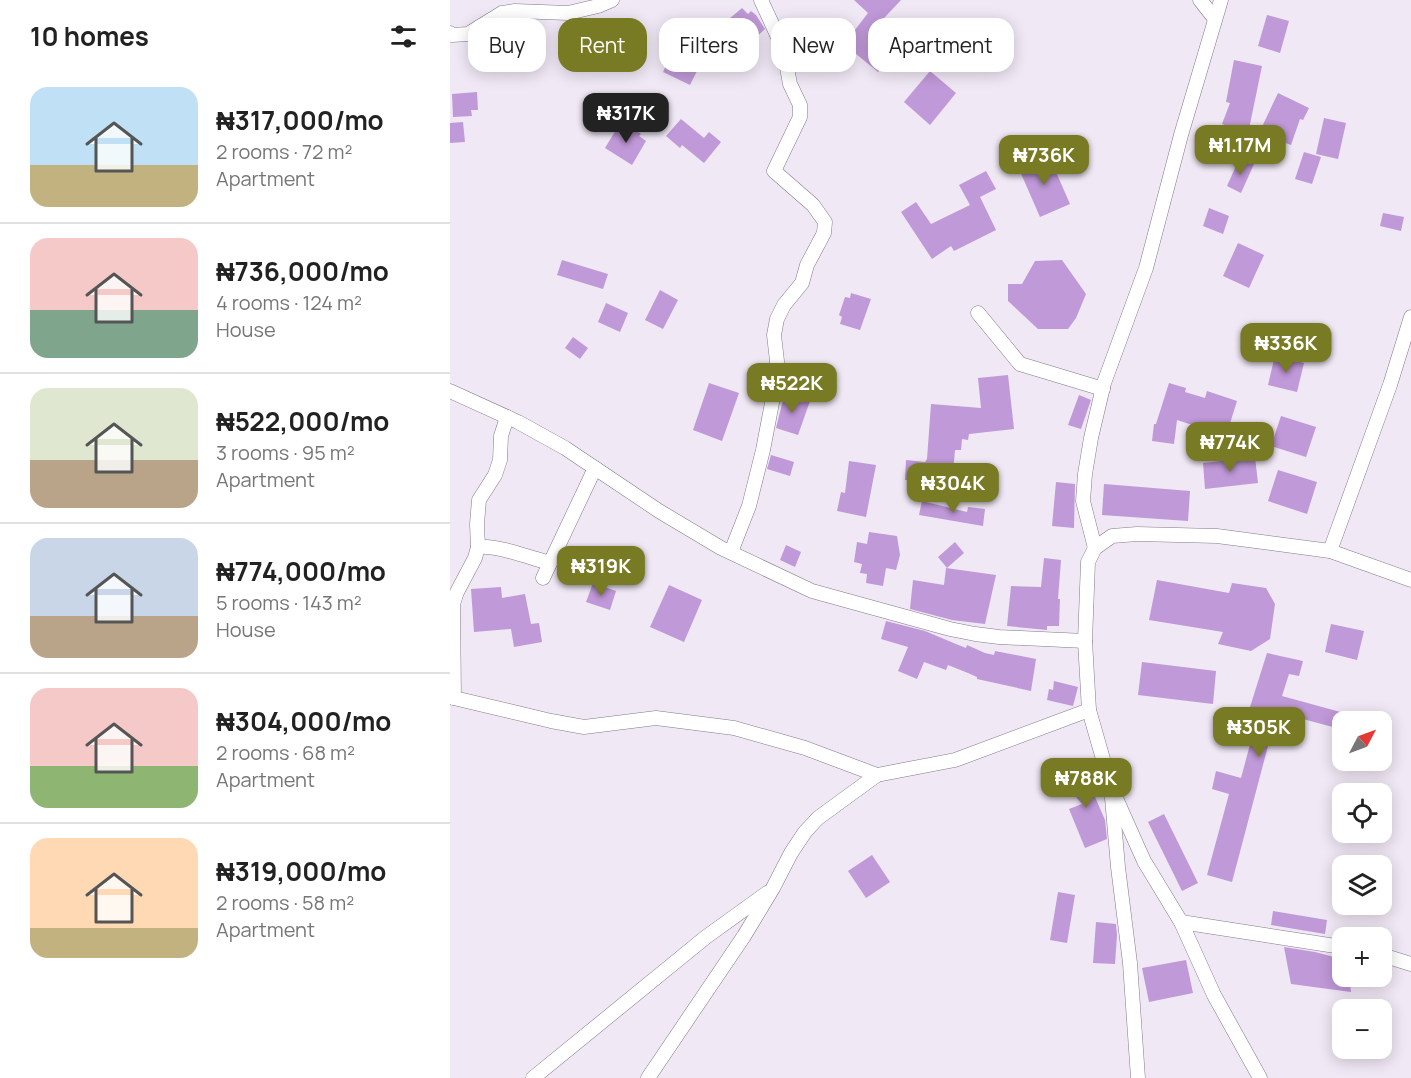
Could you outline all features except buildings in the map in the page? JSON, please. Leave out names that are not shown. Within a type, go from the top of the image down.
[{"type":"street","points":[[450,33],[452,35],[468,34],[483,22],[501,13],[515,11],[568,13],[612,0]]},
{"type":"street","points":[[731,552],[749,506],[763,450],[776,382],[777,361],[774,335],[777,319],[784,305],[802,283],[807,264],[824,232],[825,222],[813,205],[774,171],[800,117],[800,105],[790,84],[785,57],[778,37],[761,0]]},
{"type":"street","points":[[1200,0],[1215,19]]},
{"type":"street","points":[[1095,548],[1083,501],[1084,474],[1103,389],[1146,268],[1221,0]]},
{"type":"street","points":[[978,313],[1020,364],[1103,389]]},
{"type":"street","points":[[1330,551],[1390,385],[1411,317]]},
{"type":"street","points":[[450,391],[507,417],[565,448],[659,511],[731,552],[812,591],[950,629],[999,637],[1085,641]]},
{"type":"street","points":[[507,417],[501,436],[500,460],[495,475],[480,500],[477,524],[478,547],[475,558],[453,604],[452,697],[584,727],[656,718],[734,728],[805,748],[877,775]]},
{"type":"street","points":[[543,578],[595,468]]},
{"type":"street","points":[[1260,1078],[1214,995],[1181,922],[1144,861],[1111,787],[1089,710],[1085,641],[1088,562],[1095,548],[1112,536],[1137,534],[1217,536],[1330,551],[1411,580]]},
{"type":"street","points":[[478,547],[492,548],[550,563]]},
{"type":"street","points":[[648,1078],[744,936],[773,888],[790,853],[818,819],[877,775],[955,760],[1089,710]]},
{"type":"street","points":[[1111,787],[1118,867],[1131,963],[1138,1078]]},
{"type":"street","points":[[533,1078],[706,937],[773,888]]},
{"type":"street","points":[[1181,922],[1332,945]]},
{"type":"street","points":[[1392,958],[1411,964]]}]
